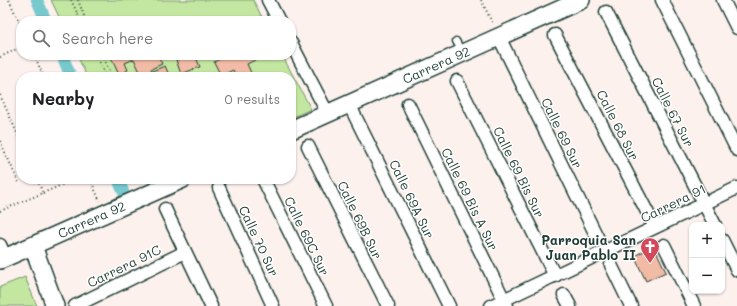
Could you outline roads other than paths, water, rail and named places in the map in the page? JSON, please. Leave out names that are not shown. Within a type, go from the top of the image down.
[{"type":"street","points":[[268,0],[276,16]]},
{"type":"street","name":"Carrera 92","points":[[296,128],[349,104],[459,47],[581,0]]},
{"type":"street","points":[[662,0],[737,150]]},
{"type":"street","points":[[723,0],[737,28]]},
{"type":"street","name":"Calle 67 Sur","points":[[606,12],[714,222]]},
{"type":"street","name":"Calle 69 Sur","points":[[498,33],[599,241]]},
{"type":"street","name":"Calle 68 Sur","points":[[556,35],[655,227]]},
{"type":"street","points":[[296,53],[328,114]]},
{"type":"street","name":"Calle 69 Bis Sur","points":[[458,81],[554,276]]},
{"type":"street","name":"Calle 69A Sur","points":[[349,104],[449,306]]},
{"type":"street","name":"Calle 69 Bis A Sur","points":[[408,104],[506,303]]},
{"type":"street","name":"Calle 69B Sur","points":[[308,146],[388,306]]},
{"type":"street","name":"Carrera 92","points":[[2,254],[33,246],[172,184]]},
{"type":"street","name":"Calle 69C Sur","points":[[265,184],[326,306]]},
{"type":"street","name":"Calle 70 Sur","points":[[219,188],[273,306]]},
{"type":"street","name":"Carrera 91","points":[[491,306],[506,303],[554,276],[737,188]]},
{"type":"street","points":[[165,209],[210,306]]},
{"type":"street","points":[[664,245],[694,306]]},
{"type":"street","points":[[33,246],[55,306]]},
{"type":"street","points":[[725,246],[737,270]]},
{"type":"street","name":"Carrera 91C","points":[[75,306],[185,252]]},
{"type":"street","points":[[611,265],[631,306]]},
{"type":"waterway","points":[[37,0],[44,16]]},
{"type":"waterway","points":[[64,60],[69,72]]},
{"type":"waterway","points":[[120,184],[123,191]]},
{"type":"place","name":"Parroquia San Juan Pablo II","points":[[650,264]]}]
